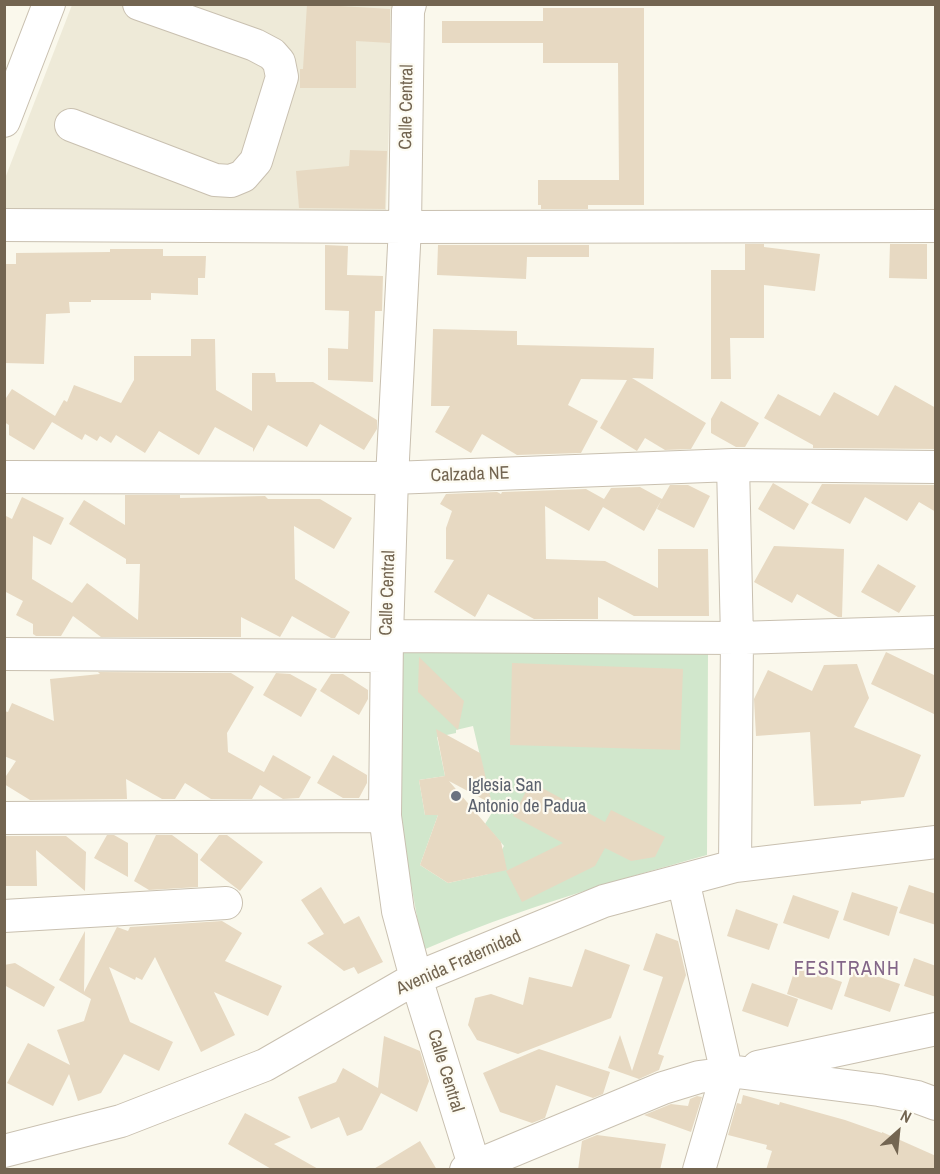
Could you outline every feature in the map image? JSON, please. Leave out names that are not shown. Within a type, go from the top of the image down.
[{"type":"street","points":[[4,121],[17,54],[49,4]]},
{"type":"street","points":[[71,125],[215,180],[231,181],[243,176],[256,161],[282,77],[279,62],[272,54],[255,45],[140,4]]},
{"type":"street","name":"Calle Central","points":[[410,4],[408,11],[405,227],[386,646],[385,816],[398,911],[416,978],[476,1168]]},
{"type":"street","points":[[4,225],[936,226]]},
{"type":"street","points":[[733,465],[737,638],[735,866]]},
{"type":"street","name":"Calzada NE","points":[[4,477],[392,478],[733,465],[936,467]]},
{"type":"street","points":[[4,654],[936,632]]},
{"type":"street","points":[[4,818],[385,816]]},
{"type":"street","name":"Avenida Fraternidad","points":[[4,1151],[121,1121],[265,1065],[416,978],[604,901],[735,866],[936,842]]},
{"type":"street","points":[[683,880],[732,1073],[699,1170]]},
{"type":"street","points":[[4,916],[226,903]]},
{"type":"street","points":[[476,1168],[663,1088],[699,1077],[732,1073],[936,1029]]},
{"type":"street","points":[[732,1073],[879,1090],[936,1104]]},
{"type":"shaded area","points":[[72,5],[393,5],[386,211],[5,211],[4,181]]},
{"type":"green space","points":[[399,650],[708,653],[707,855],[528,909],[423,950],[398,812]],"holes":[[[473,726],[493,811],[485,824],[504,846],[488,874],[448,883],[420,865],[438,815],[425,815],[419,780],[445,776],[437,737]]]},
{"type":"building","points":[[307,4],[390,9],[390,43],[356,41],[356,88],[300,88]]},
{"type":"building","points":[[543,8],[644,8],[644,205],[588,205],[588,209],[541,209],[541,205],[538,205],[538,180],[619,180],[618,63],[543,63],[543,43],[442,43],[442,21],[543,21]]},
{"type":"building","points":[[350,150],[387,151],[385,209],[299,208],[296,171],[349,166]]},
{"type":"building","points":[[745,244],[764,244],[764,247],[820,254],[815,291],[764,285],[764,338],[730,338],[731,379],[711,379],[711,270],[745,270]]},
{"type":"building","points":[[890,244],[927,244],[927,279],[889,278]]},
{"type":"building","points":[[325,245],[348,246],[347,275],[383,276],[382,311],[375,311],[373,382],[328,380],[328,348],[348,349],[349,311],[325,310]]},
{"type":"building","points":[[438,245],[589,245],[589,257],[527,257],[526,279],[437,275]]},
{"type":"building","points":[[110,249],[163,249],[163,256],[206,256],[205,278],[198,278],[198,295],[151,293],[151,300],[69,302],[70,313],[46,314],[44,364],[4,363],[4,264],[16,264],[16,253],[110,252]]},
{"type":"building","points":[[433,329],[517,331],[517,345],[654,348],[653,379],[632,378],[706,423],[691,449],[665,450],[645,438],[637,451],[600,428],[627,380],[581,379],[568,405],[598,421],[581,453],[517,455],[482,434],[471,453],[435,432],[450,406],[431,406]]},
{"type":"building","points":[[191,339],[215,339],[216,390],[252,411],[252,373],[275,373],[276,382],[313,382],[377,420],[377,429],[364,450],[320,424],[307,447],[268,425],[253,452],[253,448],[215,427],[199,455],[159,431],[145,453],[116,435],[111,443],[100,436],[97,441],[85,434],[82,440],[52,422],[34,450],[9,435],[9,425],[4,422],[4,401],[12,389],[55,416],[64,400],[67,402],[74,385],[121,403],[134,380],[134,356],[191,356]]},
{"type":"building","points":[[895,385],[936,408],[936,449],[813,448],[813,445],[764,418],[778,394],[820,416],[834,392],[878,416]]},
{"type":"building","points":[[721,401],[759,423],[745,447],[736,447],[711,433],[711,419]]},
{"type":"building","points":[[773,483],[809,504],[794,530],[758,509]]},
{"type":"building","points":[[822,484],[936,485],[936,512],[919,502],[907,521],[865,497],[850,524],[811,503]]},
{"type":"building","points":[[670,485],[688,485],[710,496],[694,528],[657,509],[661,501],[644,531],[603,507],[589,531],[545,506],[546,559],[605,561],[658,588],[658,549],[708,549],[709,616],[634,616],[598,597],[598,619],[534,619],[488,594],[475,617],[434,592],[454,560],[446,559],[446,528],[452,511],[440,504],[446,494],[497,492],[501,494],[502,492],[586,489],[604,499],[611,488],[640,487],[662,499]]},
{"type":"building","points":[[125,495],[180,495],[180,498],[265,496],[268,499],[320,499],[352,518],[334,549],[294,526],[295,579],[350,612],[335,638],[331,638],[292,616],[280,637],[241,617],[241,637],[101,637],[73,616],[61,636],[33,634],[33,624],[16,615],[23,601],[4,591],[4,515],[12,519],[22,497],[64,518],[51,545],[33,536],[32,579],[72,603],[87,583],[138,620],[140,564],[126,564],[126,559],[69,524],[84,500],[125,525]]},
{"type":"building","points":[[774,546],[844,549],[842,617],[838,617],[797,594],[792,603],[754,582]]},
{"type":"building","points":[[878,564],[916,586],[899,613],[861,592]]},
{"type":"building","points":[[886,652],[936,676],[936,715],[871,684]]},
{"type":"building","points":[[419,657],[464,701],[458,730],[418,692]]},
{"type":"building","points":[[512,663],[683,669],[680,750],[510,745]]},
{"type":"building","points":[[857,664],[869,698],[854,727],[921,755],[904,797],[861,801],[861,804],[814,806],[810,732],[756,736],[754,699],[768,670],[812,691],[824,665]]},
{"type":"building","points":[[98,672],[231,673],[254,687],[227,733],[228,752],[264,772],[273,755],[311,777],[299,798],[283,799],[260,785],[252,799],[211,799],[185,783],[175,799],[162,799],[126,779],[127,799],[30,800],[4,784],[4,779],[16,761],[4,756],[4,711],[8,712],[12,703],[54,721],[50,679],[100,674]]},
{"type":"building","points":[[276,673],[290,674],[317,689],[301,717],[263,695]]},
{"type":"building","points":[[331,674],[343,674],[368,690],[368,699],[359,715],[320,691]]},
{"type":"building","name":"Iglesia San Antonio de Padua","points":[[436,729],[480,753],[492,804],[449,781],[501,842],[507,870],[448,883],[420,865],[438,815],[425,815],[419,780],[445,776]]},
{"type":"building","points":[[333,755],[367,775],[367,783],[359,798],[343,798],[317,783]]},
{"type":"building","points":[[531,782],[605,822],[611,810],[665,837],[655,857],[631,861],[605,848],[595,866],[522,902],[506,871],[563,843],[513,816]]},
{"type":"building","points":[[107,835],[114,835],[128,843],[128,877],[94,858]]},
{"type":"building","points":[[156,835],[172,835],[198,854],[198,887],[149,890],[134,881]]},
{"type":"building","points":[[219,835],[227,835],[263,862],[240,891],[200,860]]},
{"type":"building","points":[[4,836],[66,836],[86,852],[85,891],[36,850],[37,886],[4,886]]},
{"type":"building","points":[[909,885],[936,894],[936,925],[899,913]]},
{"type":"building","points":[[321,887],[344,924],[359,916],[383,962],[358,974],[354,967],[344,971],[307,943],[324,934],[301,900]]},
{"type":"building","points":[[852,892],[898,907],[889,936],[843,920]]},
{"type":"building","points":[[793,895],[839,911],[829,939],[783,923]]},
{"type":"building","points":[[736,909],[778,924],[769,950],[727,936]]},
{"type":"building","points":[[222,921],[242,933],[225,961],[282,986],[268,1016],[214,992],[235,1035],[201,1052],[155,957],[142,980],[136,977],[135,980],[109,967],[130,1022],[173,1042],[159,1071],[124,1054],[101,1093],[78,1101],[69,1074],[53,1106],[7,1083],[28,1043],[70,1065],[57,1030],[84,1021],[91,999],[59,980],[85,931],[84,992],[117,927],[128,931],[130,927]]},
{"type":"building","points":[[656,933],[678,941],[686,975],[658,1054],[664,1056],[659,1070],[639,1079],[608,1068],[620,1035],[632,1071],[663,977],[643,970]]},
{"type":"building","points":[[585,949],[630,965],[611,1018],[518,1054],[477,1040],[468,1025],[475,998],[491,994],[523,1005],[529,977],[572,987]]},
{"type":"building","points":[[914,958],[936,966],[936,997],[904,986]]},
{"type":"building","points":[[15,963],[55,987],[44,1007],[4,985],[4,965]]},
{"type":"building","points":[[796,966],[842,982],[832,1010],[787,994]]},
{"type":"building","points":[[853,968],[900,984],[890,1012],[844,996]]},
{"type":"building","points":[[752,983],[798,999],[788,1027],[742,1011]]},
{"type":"building","points":[[384,1036],[420,1051],[429,1081],[417,1112],[381,1093],[362,1130],[347,1136],[339,1117],[311,1129],[298,1097],[336,1082],[343,1068],[378,1088]]},
{"type":"building","points":[[539,1049],[610,1072],[603,1094],[593,1098],[556,1085],[545,1118],[532,1123],[500,1112],[483,1073]]},
{"type":"building","points":[[743,1095],[779,1105],[780,1102],[882,1132],[936,1156],[936,1170],[766,1170],[772,1151],[766,1149],[767,1145],[728,1135],[737,1103],[741,1104]]},
{"type":"building","points":[[697,1096],[702,1097],[691,1132],[644,1115],[671,1104],[688,1106],[690,1099]]},
{"type":"building","points":[[245,1113],[291,1137],[274,1144],[320,1170],[273,1170],[228,1144]]},
{"type":"building","points":[[597,1135],[666,1144],[660,1170],[578,1170],[582,1141]]},
{"type":"building","points":[[420,1141],[437,1170],[372,1170]]},
{"type":"place","name":"Iglesia San Antonio de Padua","points":[[456,796]]},
{"type":"district","name":"FESITRANH","points":[[847,970]]}]
